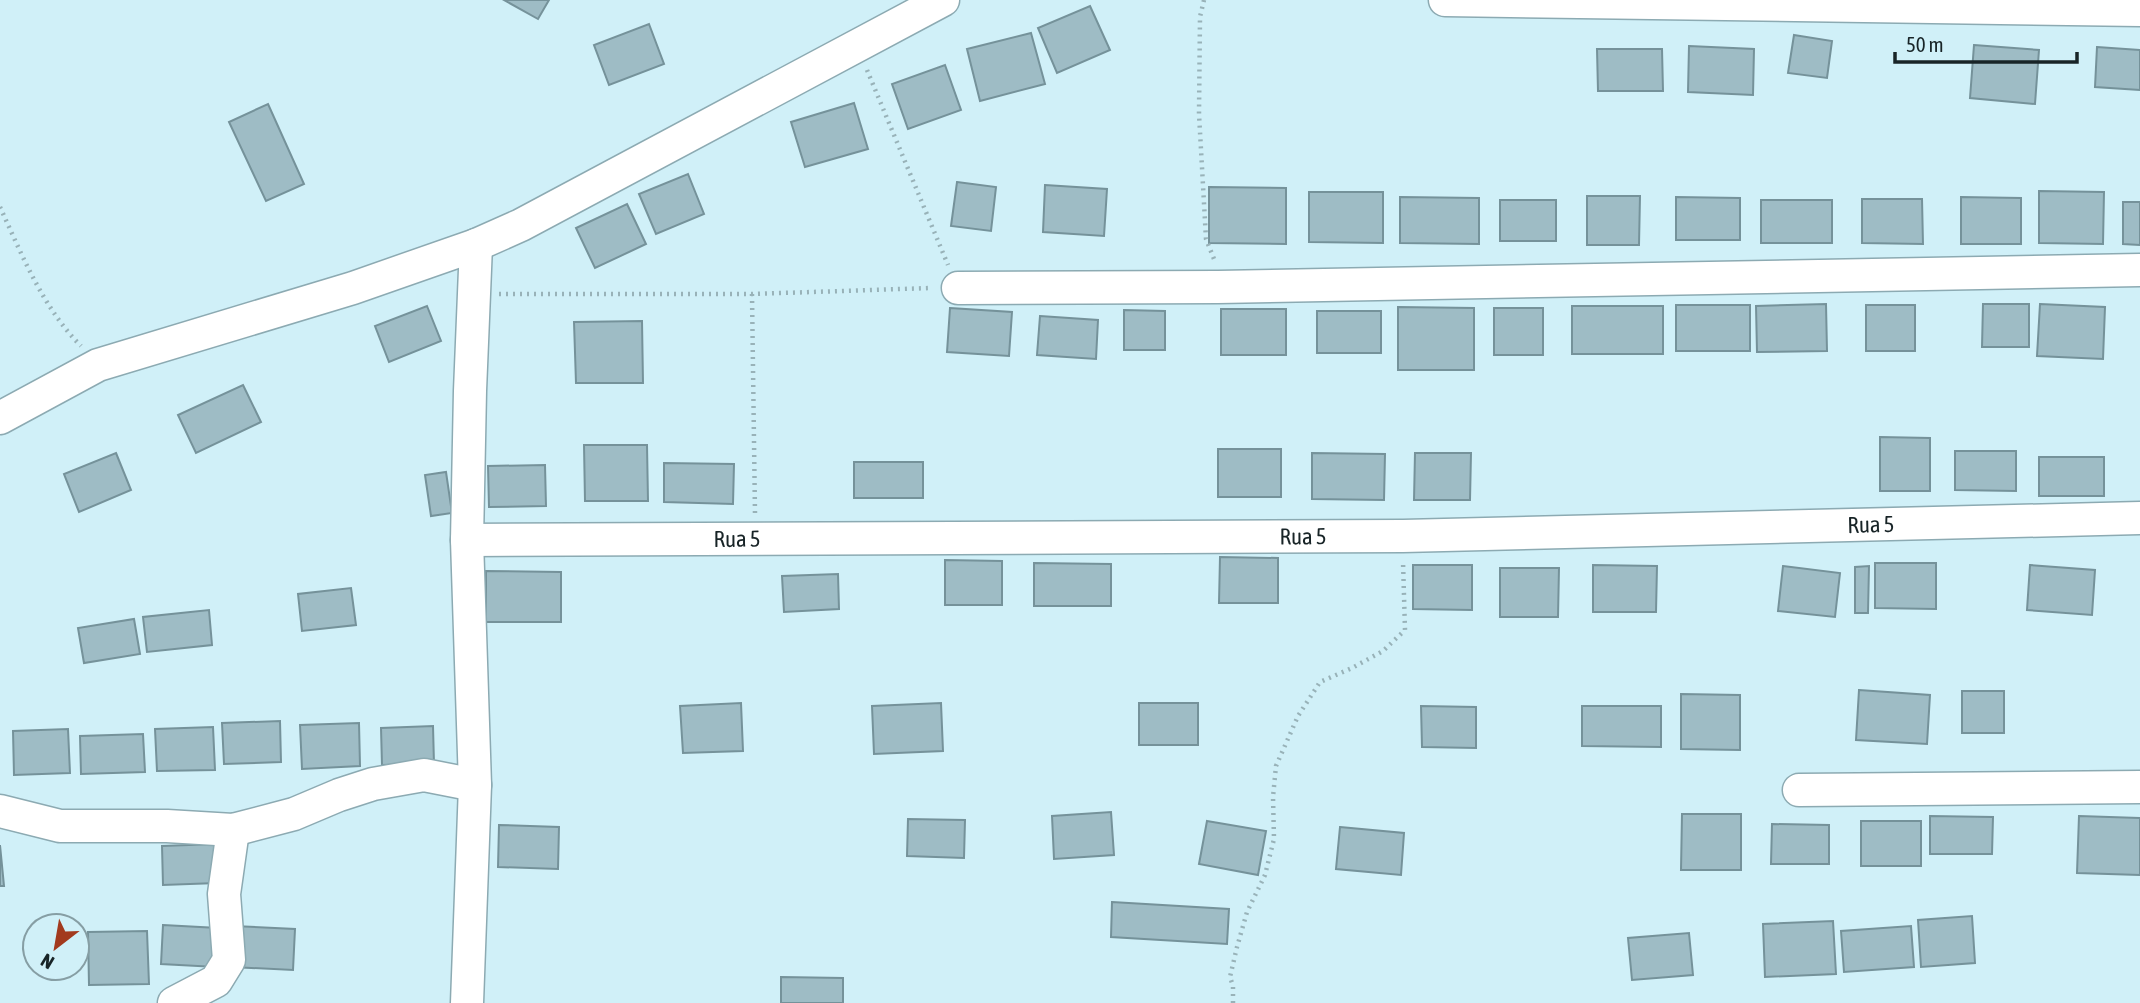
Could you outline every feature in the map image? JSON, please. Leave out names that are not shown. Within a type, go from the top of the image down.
[{"type":"street","points":[[0,418],[98,365],[353,288],[476,245],[520,225],[943,0]]},
{"type":"street","points":[[1446,0],[2140,9]]},
{"type":"street","points":[[467,1003],[475,785],[467,540],[476,245]]},
{"type":"street","points":[[958,288],[1218,288],[2140,270]]},
{"type":"street","name":"Rua 5","points":[[467,540],[1403,536],[2140,518]]},
{"type":"street","points":[[0,811],[60,826],[167,826],[233,830],[294,814],[373,784],[424,775],[475,785]]},
{"type":"street","points":[[1800,790],[2140,787]]},
{"type":"street","points":[[174,1003],[216,981],[229,960],[224,894],[233,830]]},
{"type":"path","points":[[1204,0],[1200,17],[1199,114],[1206,239],[1217,266],[1218,288]]},
{"type":"path","points":[[474,295],[752,294],[958,288],[857,46]]},
{"type":"path","points":[[0,207],[37,286],[70,336],[98,365]]},
{"type":"path","points":[[752,294],[755,538]]},
{"type":"path","points":[[1233,1003],[1230,977],[1237,947],[1247,912],[1265,875],[1274,839],[1273,797],[1276,766],[1298,716],[1320,682],[1383,651],[1405,630],[1403,536]]},
{"type":"building","points":[[504,0],[549,0],[538,19]]},
{"type":"building","points":[[1090,6],[1110,50],[1057,73],[1038,28]]},
{"type":"building","points":[[649,24],[664,64],[609,85],[594,45]]},
{"type":"building","points":[[1031,33],[1045,84],[980,101],[967,49]]},
{"type":"building","points":[[1794,35],[1832,41],[1827,78],[1788,73]]},
{"type":"building","points":[[1974,45],[2039,50],[2035,104],[1970,98]]},
{"type":"building","points":[[1689,46],[1754,49],[1753,95],[1688,92]]},
{"type":"building","points":[[2097,47],[2140,50],[2140,90],[2095,87]]},
{"type":"building","points":[[1597,49],[1662,49],[1663,91],[1598,91]]},
{"type":"building","points":[[945,65],[961,110],[908,129],[892,84]]},
{"type":"building","points":[[854,103],[868,149],[805,167],[791,122]]},
{"type":"building","points":[[268,104],[304,184],[266,201],[229,122]]},
{"type":"building","points":[[688,174],[704,214],[656,234],[639,194]]},
{"type":"building","points":[[957,182],[996,187],[991,231],[951,226]]},
{"type":"building","points":[[1045,185],[1107,189],[1104,236],[1043,232]]},
{"type":"building","points":[[1209,187],[1286,188],[1286,244],[1209,243]]},
{"type":"building","points":[[2039,191],[2104,192],[2103,244],[2039,243]]},
{"type":"building","points":[[1309,192],[1383,192],[1383,243],[1309,242]]},
{"type":"building","points":[[1587,196],[1640,196],[1639,245],[1587,245]]},
{"type":"building","points":[[1400,197],[1479,198],[1479,244],[1400,243]]},
{"type":"building","points":[[1676,197],[1740,198],[1740,240],[1676,240]]},
{"type":"building","points":[[1961,197],[2021,198],[2021,244],[1961,244]]},
{"type":"building","points":[[1862,199],[1922,199],[1923,244],[1862,243]]},
{"type":"building","points":[[1500,200],[1556,200],[1556,241],[1500,241]]},
{"type":"building","points":[[1761,200],[1832,200],[1832,243],[1761,243]]},
{"type":"building","points":[[2123,202],[2140,202],[2140,245],[2123,244]]},
{"type":"building","points":[[627,204],[646,244],[595,268],[576,228]]},
{"type":"building","points":[[1826,304],[1827,351],[1757,352],[1756,306]]},
{"type":"building","points":[[1983,304],[2029,304],[2029,347],[1982,347]]},
{"type":"building","points":[[2040,304],[2105,307],[2103,359],[2037,356]]},
{"type":"building","points":[[1676,305],[1750,305],[1750,351],[1676,351]]},
{"type":"building","points":[[1866,305],[1915,305],[1915,351],[1866,351]]},
{"type":"building","points":[[427,306],[441,341],[389,362],[375,326]]},
{"type":"building","points":[[1572,306],[1663,306],[1663,354],[1572,354]]},
{"type":"building","points":[[1398,307],[1474,308],[1474,370],[1398,370]]},
{"type":"building","points":[[950,308],[1012,312],[1009,356],[947,352]]},
{"type":"building","points":[[1494,308],[1543,308],[1543,355],[1494,355]]},
{"type":"building","points":[[1221,309],[1286,309],[1286,355],[1221,355]]},
{"type":"building","points":[[1124,310],[1165,311],[1165,350],[1124,350]]},
{"type":"building","points":[[1317,311],[1381,311],[1381,353],[1317,353]]},
{"type":"building","points":[[1040,316],[1098,320],[1096,359],[1037,355]]},
{"type":"building","points":[[642,321],[643,383],[576,383],[574,322]]},
{"type":"building","points":[[243,385],[261,422],[196,453],[178,415]]},
{"type":"building","points":[[1880,437],[1930,438],[1930,491],[1880,491]]},
{"type":"building","points":[[584,445],[647,445],[648,501],[585,501]]},
{"type":"building","points":[[1218,449],[1281,449],[1281,497],[1218,497]]},
{"type":"building","points":[[1955,451],[2016,451],[2016,491],[1955,490]]},
{"type":"building","points":[[116,453],[131,490],[79,512],[64,474]]},
{"type":"building","points":[[1312,453],[1385,454],[1384,500],[1312,499]]},
{"type":"building","points":[[1415,453],[1471,453],[1470,500],[1414,500]]},
{"type":"building","points":[[2039,457],[2104,457],[2104,496],[2039,496]]},
{"type":"building","points":[[854,462],[923,462],[923,498],[854,498]]},
{"type":"building","points":[[664,463],[734,464],[733,504],[664,502]]},
{"type":"building","points":[[545,465],[546,506],[489,507],[488,466]]},
{"type":"building","points":[[446,472],[452,513],[431,516],[425,475]]},
{"type":"building","points":[[1220,557],[1278,558],[1278,603],[1219,603]]},
{"type":"building","points":[[945,560],[1002,561],[1002,605],[945,605]]},
{"type":"building","points":[[1034,563],[1111,564],[1111,606],[1034,606]]},
{"type":"building","points":[[1875,563],[1936,563],[1936,609],[1875,608]]},
{"type":"building","points":[[1413,565],[1472,565],[1472,610],[1413,609]]},
{"type":"building","points":[[1593,565],[1657,566],[1656,612],[1593,612]]},
{"type":"building","points":[[2030,565],[2095,570],[2092,615],[2027,610]]},
{"type":"building","points":[[1783,566],[1840,573],[1835,617],[1778,611]]},
{"type":"building","points":[[1869,566],[1868,613],[1855,613],[1855,567]]},
{"type":"building","points":[[1500,568],[1559,568],[1558,617],[1500,617]]},
{"type":"building","points":[[486,571],[561,572],[561,622],[486,622]]},
{"type":"building","points":[[838,574],[839,609],[784,612],[782,576]]},
{"type":"building","points":[[351,588],[356,625],[302,631],[298,594]]},
{"type":"building","points":[[209,610],[212,645],[147,652],[143,617]]},
{"type":"building","points":[[134,619],[140,654],[84,663],[78,628]]},
{"type":"building","points":[[1859,690],[1930,695],[1927,744],[1856,740]]},
{"type":"building","points":[[1962,691],[2004,691],[2004,733],[1962,733]]},
{"type":"building","points":[[1681,694],[1740,695],[1740,750],[1681,749]]},
{"type":"building","points":[[741,703],[743,751],[683,753],[680,706]]},
{"type":"building","points":[[941,703],[943,751],[874,754],[872,706]]},
{"type":"building","points":[[1139,703],[1198,703],[1198,745],[1139,745]]},
{"type":"building","points":[[1421,706],[1476,707],[1476,748],[1422,747]]},
{"type":"building","points":[[1582,706],[1661,706],[1661,747],[1582,746]]},
{"type":"building","points":[[280,721],[281,762],[224,764],[222,723]]},
{"type":"building","points":[[359,723],[360,766],[302,769],[300,725]]},
{"type":"building","points":[[433,726],[434,764],[382,765],[381,728]]},
{"type":"building","points":[[213,727],[215,770],[157,771],[155,729]]},
{"type":"building","points":[[68,729],[70,773],[14,775],[13,731]]},
{"type":"building","points":[[143,734],[145,772],[81,774],[80,736]]},
{"type":"building","points":[[1111,812],[1114,855],[1054,859],[1052,816]]},
{"type":"building","points":[[1682,814],[1741,814],[1741,870],[1681,870]]},
{"type":"building","points":[[1930,816],[1993,817],[1992,854],[1930,854]]},
{"type":"building","points":[[2079,816],[2140,818],[2140,875],[2077,873]]},
{"type":"building","points":[[908,819],[965,820],[964,858],[907,856]]},
{"type":"building","points":[[1207,821],[1266,831],[1258,875],[1199,864]]},
{"type":"building","points":[[1861,821],[1921,821],[1921,866],[1861,866]]},
{"type":"building","points":[[1772,824],[1829,825],[1829,864],[1771,864]]},
{"type":"building","points":[[499,825],[559,827],[558,869],[498,867]]},
{"type":"building","points":[[1340,827],[1404,833],[1401,875],[1336,869]]},
{"type":"building","points":[[216,844],[217,883],[163,885],[162,846]]},
{"type":"building","points":[[0,845],[4,886],[0,886]]},
{"type":"building","points":[[1112,902],[1229,909],[1227,944],[1111,937]]},
{"type":"building","points":[[1972,916],[1975,963],[1921,967],[1918,920]]},
{"type":"building","points":[[1833,921],[1836,974],[1765,977],[1763,924]]},
{"type":"building","points":[[163,925],[218,928],[216,967],[161,964]]},
{"type":"building","points":[[233,926],[295,929],[293,970],[232,967]]},
{"type":"building","points":[[1911,926],[1914,967],[1844,972],[1841,931]]},
{"type":"building","points":[[147,931],[149,984],[89,985],[91,932]]},
{"type":"building","points":[[1689,933],[1693,975],[1632,980],[1628,938]]},
{"type":"building","points":[[781,977],[843,978],[843,1003],[781,1003]]}]
